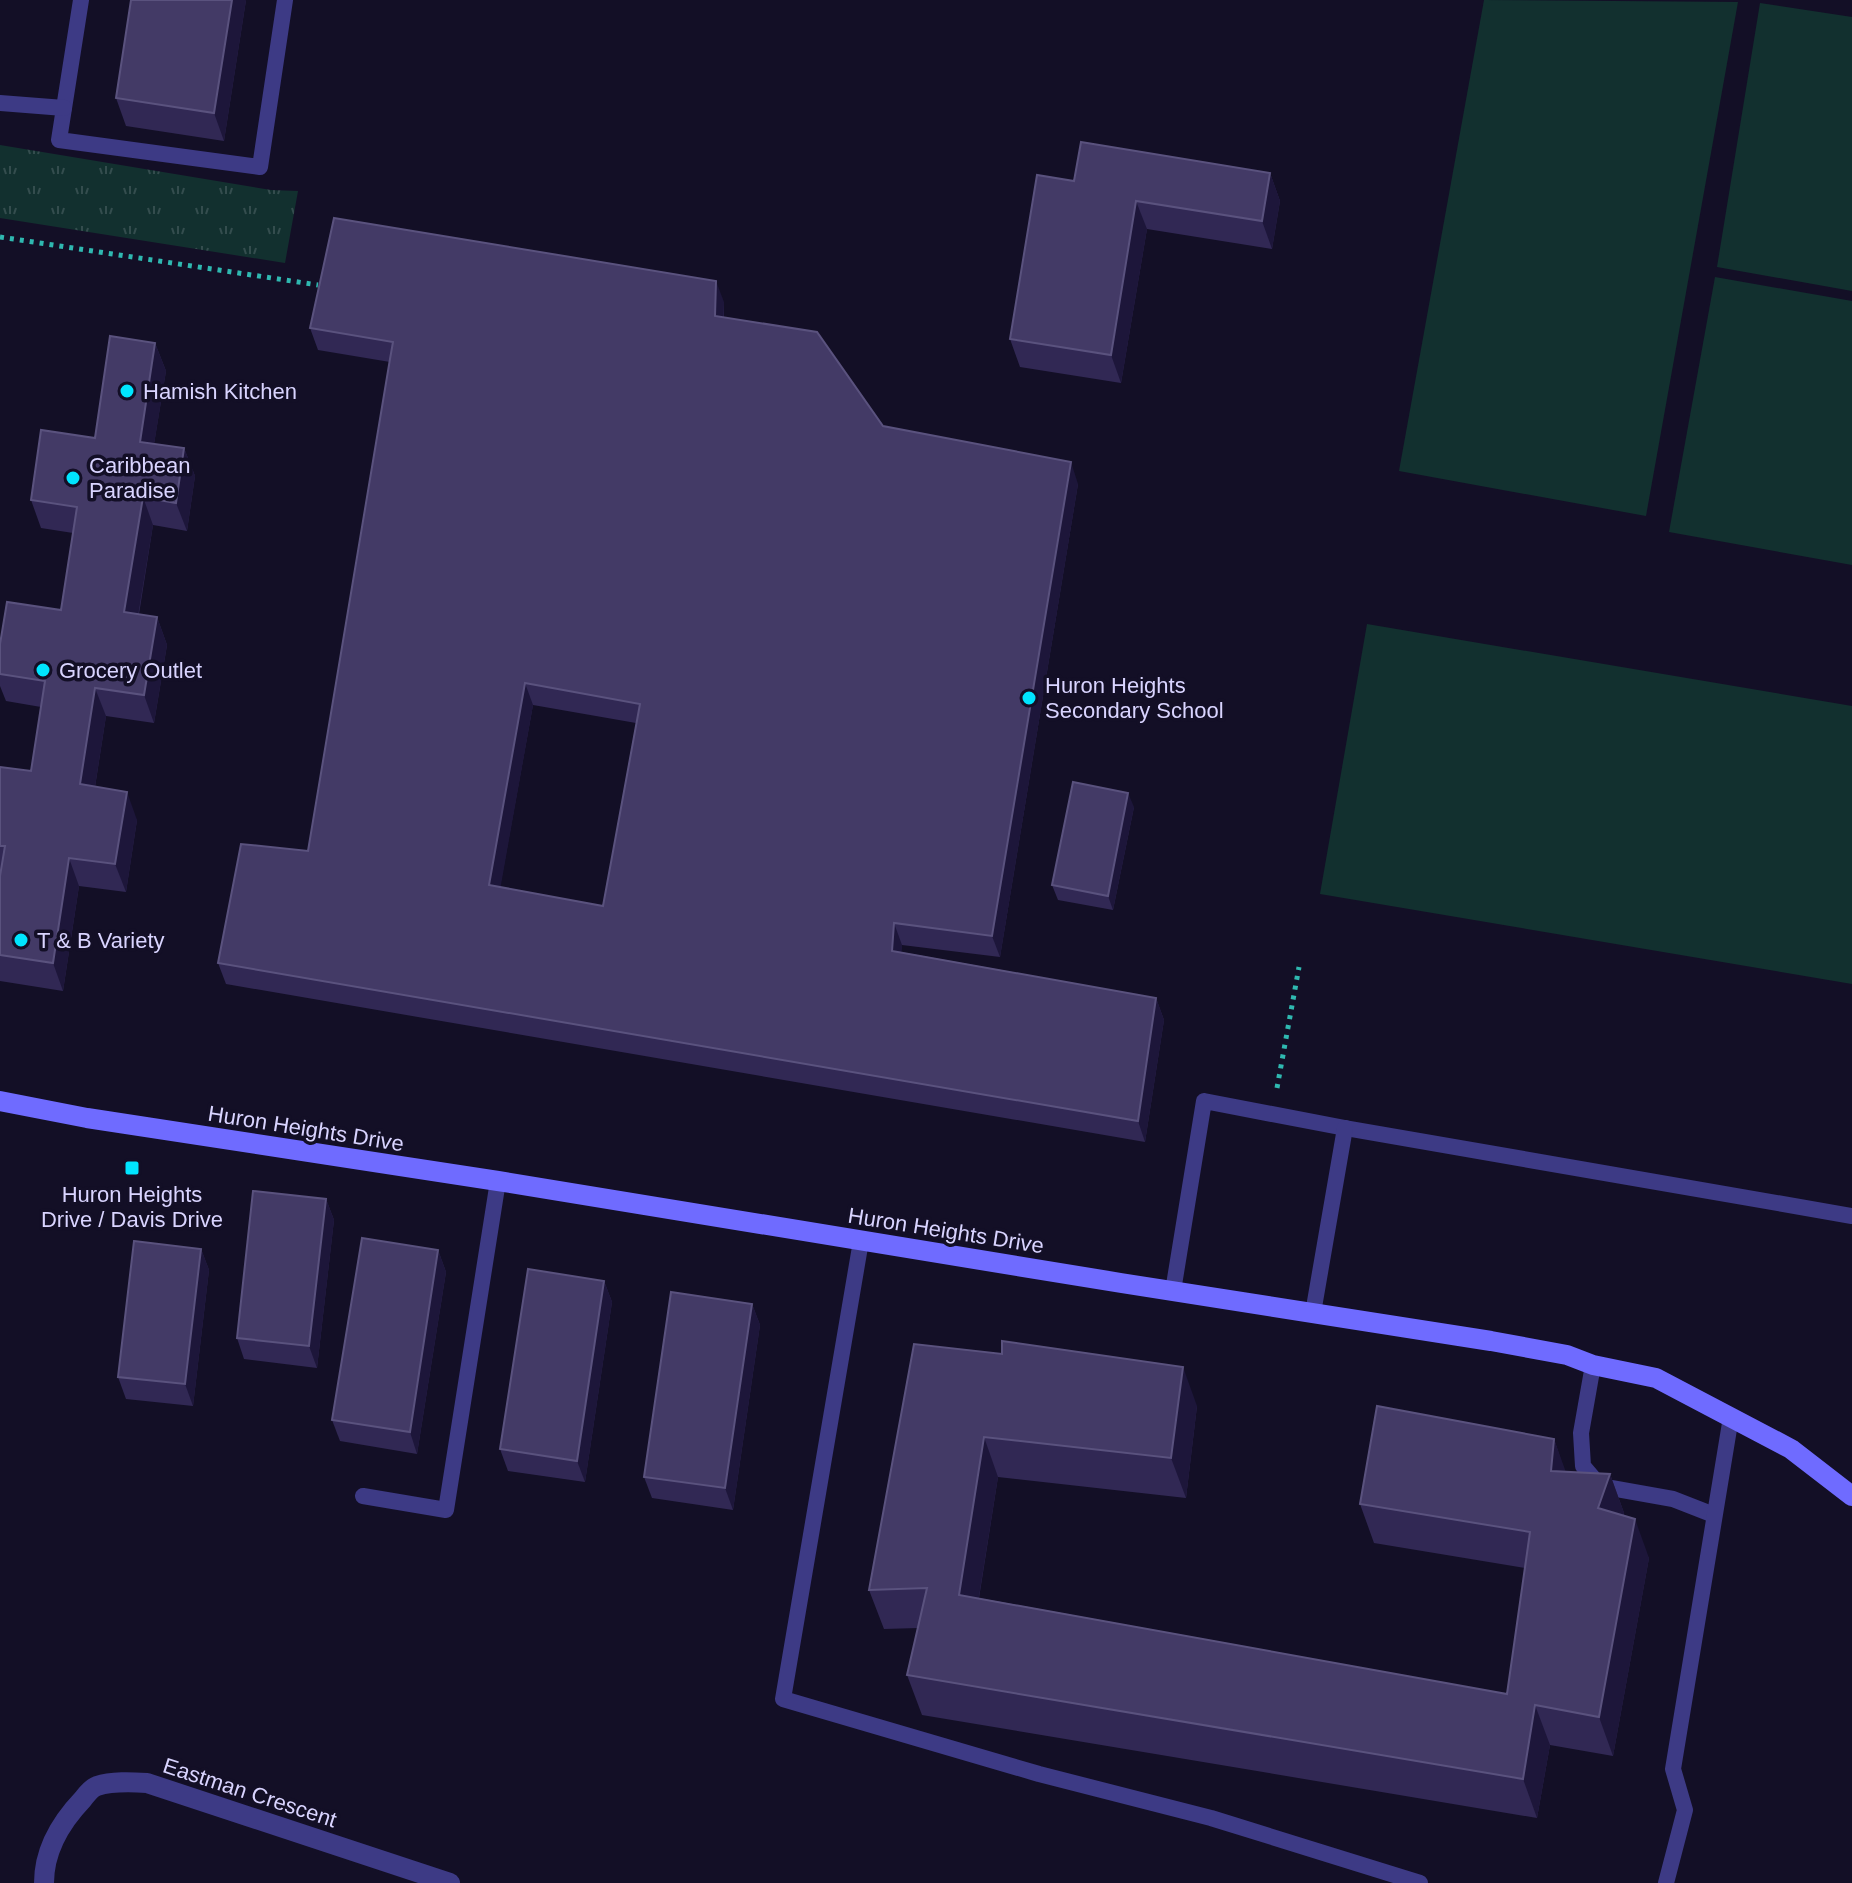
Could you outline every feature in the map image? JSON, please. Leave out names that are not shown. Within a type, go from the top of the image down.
[{"type":"street","name":"Huron Heights Drive","points":[[0,1101],[87,1118],[498,1181],[1567,1355],[1593,1365],[1656,1378],[1791,1449],[1852,1496]]},
{"type":"street","name":"Eastman Crescent","points":[[44,1883],[44,1868],[58,1831],[78,1804],[94,1787],[122,1782],[147,1783],[450,1883]]},
{"type":"lane","points":[[81,0],[59,140],[260,167],[285,0]]},
{"type":"lane","points":[[0,103],[64,108]]},
{"type":"lane","points":[[1173,1291],[1204,1101],[1852,1216]]},
{"type":"lane","points":[[1313,1313],[1345,1128]]},
{"type":"lane","points":[[363,1496],[446,1510],[498,1181]]},
{"type":"lane","points":[[861,1241],[783,1699],[1039,1774],[1211,1818],[1420,1883]]},
{"type":"lane","points":[[1593,1365],[1581,1433],[1583,1466],[1600,1486],[1673,1499],[1714,1515]]},
{"type":"lane","points":[[1666,1883],[1685,1810],[1673,1769],[1731,1417]]},
{"type":"path","points":[[0,237],[318,285]]},
{"type":"path","points":[[1272,1114],[1299,967]]},
{"type":"green space","points":[[1484,0],[1738,2],[1646,516],[1399,471]]},
{"type":"green space","points":[[1760,3],[1852,17],[1852,291],[1717,267]]},
{"type":"green space","points":[[0,145],[271,190],[298,191],[285,263],[0,218]]},
{"type":"green space","points":[[1715,277],[1852,301],[1852,565],[1669,532]]},
{"type":"green space","points":[[1367,624],[1852,706],[1852,984],[1320,894]]},
{"type":"building","points":[[131,0],[232,0],[214,113],[116,98]]},
{"type":"building","points":[[1081,142],[1270,173],[1262,221],[1136,201],[1111,355],[1010,339],[1037,175],[1074,181]]},
{"type":"building","points":[[334,218],[716,281],[715,316],[817,332],[883,426],[1071,462],[992,936],[894,923],[892,951],[1156,998],[1138,1121],[218,963],[241,844],[308,851],[393,342],[310,328]],"holes":[[[525,683],[640,704],[603,906],[489,885]]]},
{"type":"building","points":[[110,336],[155,343],[140,442],[184,448],[176,503],[143,497],[124,612],[157,617],[144,695],[95,688],[80,784],[127,792],[115,864],[69,858],[53,963],[0,955],[0,876],[5,846],[0,846],[0,767],[31,771],[45,681],[0,674],[0,644],[7,602],[61,610],[77,507],[31,500],[41,430],[95,438]]},
{"type":"building","points":[[1073,782],[1128,793],[1108,896],[1052,885]]},
{"type":"building","points":[[253,1191],[326,1199],[309,1346],[237,1338]]},
{"type":"building","points":[[362,1238],[438,1250],[410,1432],[332,1420]]},
{"type":"building","points":[[134,1241],[201,1249],[185,1384],[118,1377]]},
{"type":"building","points":[[528,1269],[604,1281],[577,1461],[500,1449]]},
{"type":"building","points":[[671,1292],[752,1304],[725,1488],[644,1477]]},
{"type":"building","points":[[1002,1341],[1183,1367],[1171,1458],[984,1437],[959,1595],[1507,1694],[1530,1532],[1360,1504],[1377,1406],[1554,1439],[1551,1471],[1610,1474],[1598,1508],[1635,1519],[1599,1717],[1535,1705],[1523,1779],[907,1675],[927,1588],[869,1590],[914,1344],[1002,1354]]},
{"type":"place","name":"Hamish Kitchen","points":[[127,391]]},
{"type":"place","name":"Caribbean Paradise","points":[[73,478]]},
{"type":"place","name":"Grocery Outlet","points":[[43,670]]},
{"type":"place","name":"Huron Heights Secondary School","points":[[1029,698]]},
{"type":"place","name":"T & B Variety","points":[[21,940]]},
{"type":"place","name":"Huron Heights Drive / Davis Drive","points":[[132,1168]]}]
